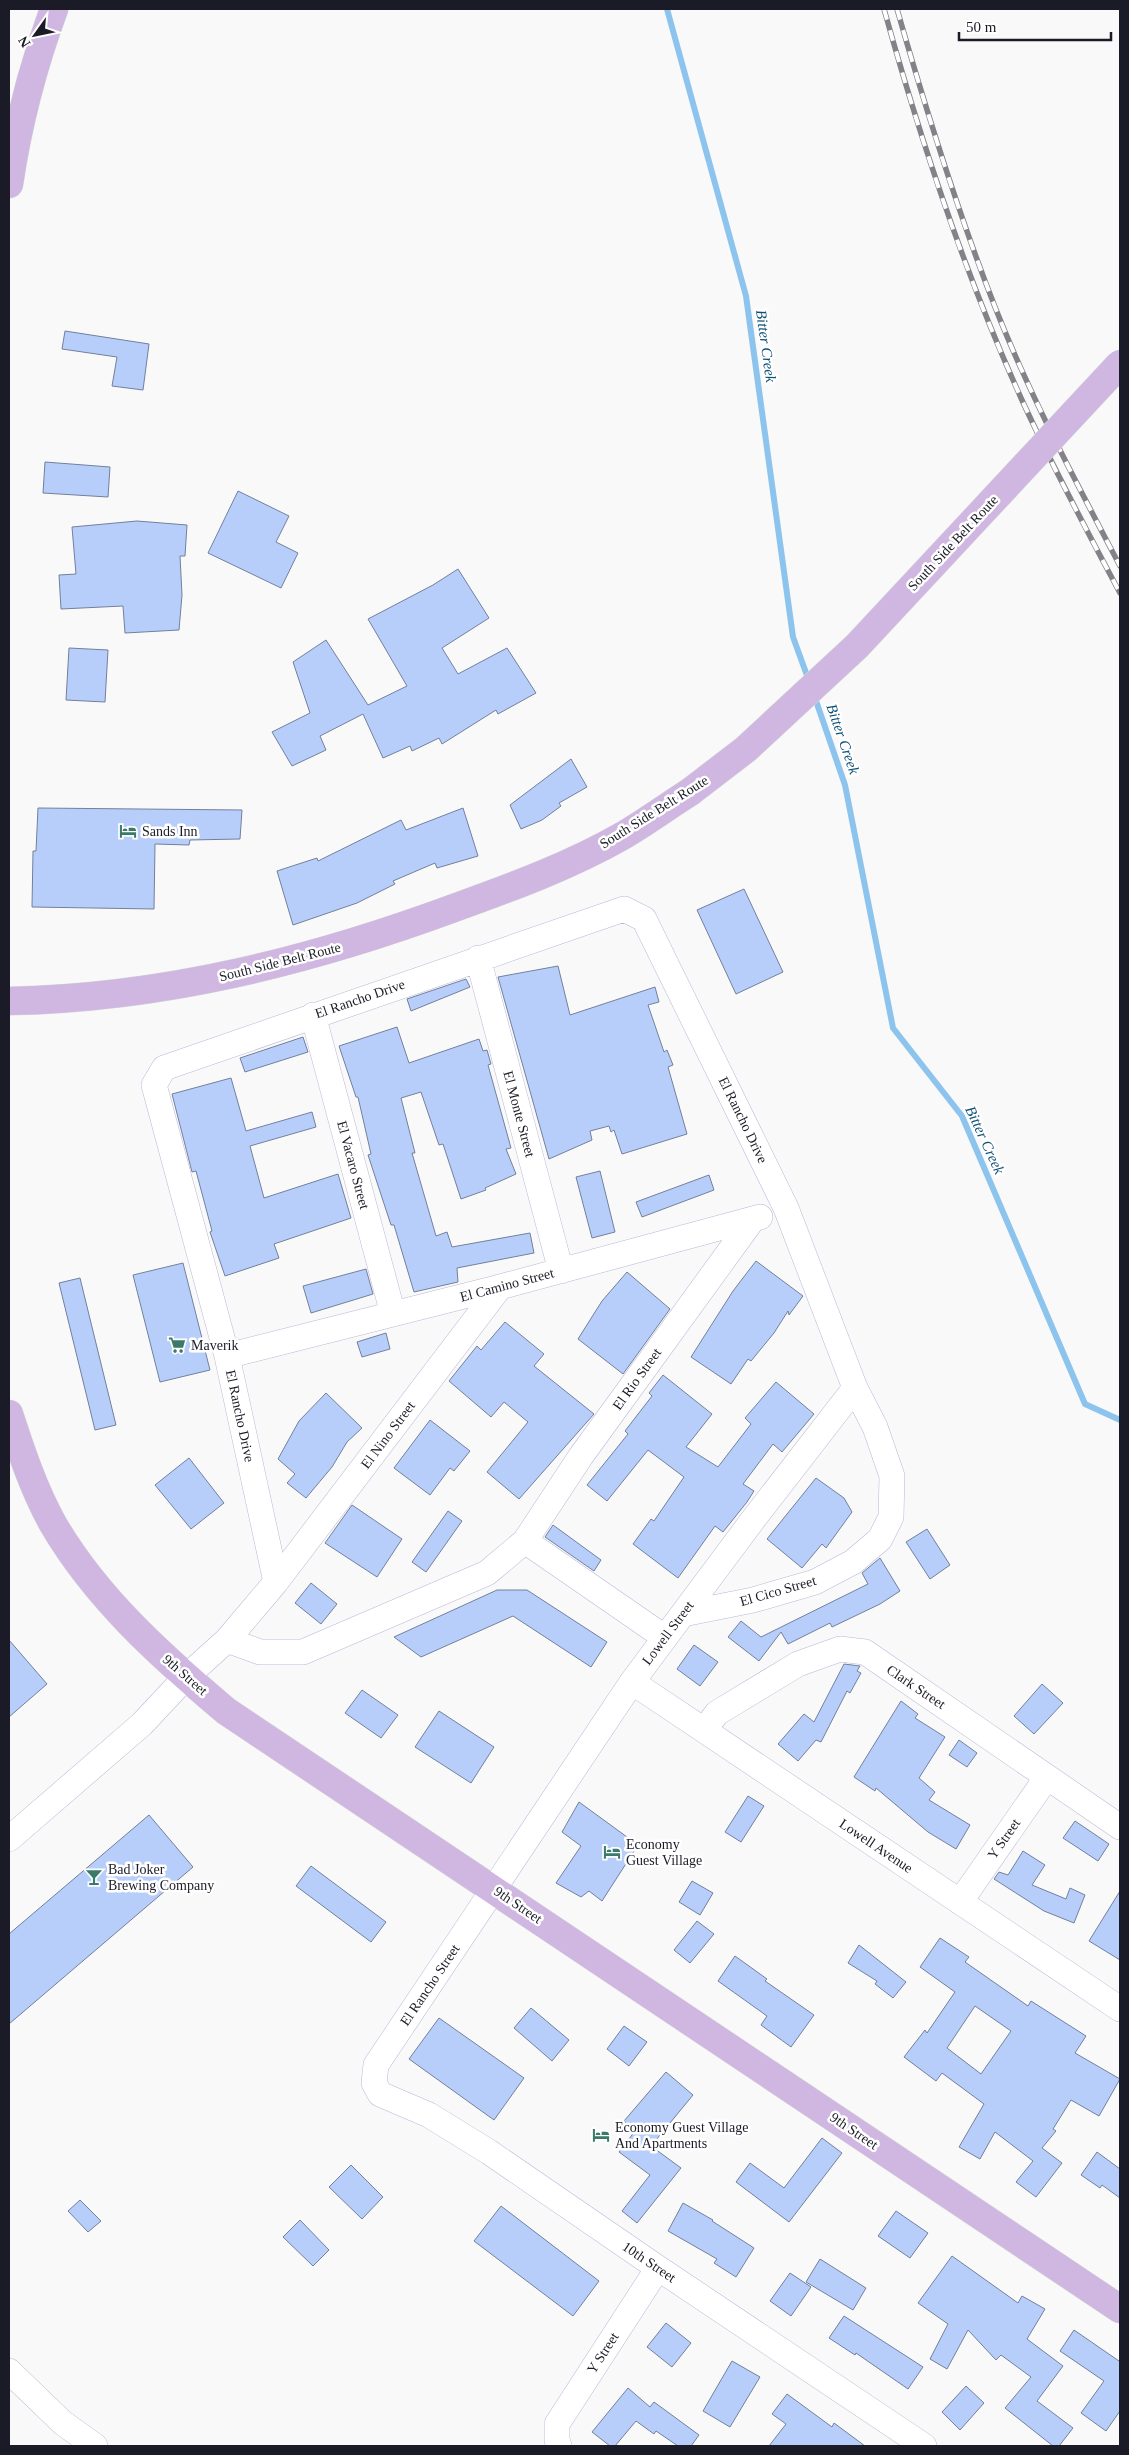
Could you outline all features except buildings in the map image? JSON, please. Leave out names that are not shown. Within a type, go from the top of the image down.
[{"type":"main road","points":[[9,184],[17,132],[30,78],[54,9]]},
{"type":"main road","name":"South Side Belt Route","points":[[9,1001],[67,1000],[163,988],[236,974],[316,954],[422,920],[513,887],[567,864],[623,835],[690,792],[746,749],[857,646],[1120,364]]},
{"type":"main road","name":"9th Street","points":[[9,1414],[24,1460],[53,1523],[92,1580],[144,1638],[226,1711],[1120,2309]]},
{"type":"street","name":"El Rancho Drive","points":[[276,1582],[227,1356],[154,1085],[164,1068],[624,909],[644,919],[786,1208],[855,1388]]},
{"type":"street","name":"El Monte Street","points":[[478,958],[561,1271]]},
{"type":"street","name":"El Vacaro Street","points":[[313,1015],[393,1314]]},
{"type":"street","name":"El Camino Street","points":[[227,1356],[500,1288],[753,1219],[786,1208]]},
{"type":"street","name":"El Rio Street","points":[[227,1640],[260,1652],[303,1652],[487,1573],[525,1541],[582,1456],[753,1219]]},
{"type":"street","name":"El Nino Street","points":[[276,1582],[500,1288]]},
{"type":"street","name":"Lowell Street","points":[[494,1889],[632,1682],[757,1514],[855,1388]]},
{"type":"street","name":"El Cico Street","points":[[683,1614],[753,1600],[815,1582],[853,1562],[880,1539],[891,1517],[892,1476],[874,1427],[855,1388]]},
{"type":"street","points":[[525,1541],[664,1638]]},
{"type":"street","points":[[9,1840],[142,1724],[186,1676],[227,1640],[276,1582]]},
{"type":"street","name":"Clark Street","points":[[704,1730],[717,1713],[798,1664],[840,1649],[865,1652],[1120,1827]]},
{"type":"street","name":"Lowell Avenue","points":[[632,1682],[1120,2009]]},
{"type":"street","name":"Y Street","points":[[960,1902],[1048,1777]]},
{"type":"street","name":"El Rancho Street","points":[[374,2083],[376,2065],[494,1889]]},
{"type":"street","name":"10th Street","points":[[374,2083],[380,2094],[429,2115],[488,2152],[924,2446]]},
{"type":"street","name":"Y Street","points":[[558,2443],[557,2424],[658,2268]]},
{"type":"street","points":[[9,2371],[63,2423],[95,2446]]},
{"type":"waterway","name":"Bitter Creek","points":[[667,9],[746,296],[793,637],[809,681]]},
{"type":"waterway","name":"Bitter Creek","points":[[814,695],[845,785],[893,1028],[962,1116],[1085,1404],[1120,1420]]},
{"type":"railway","points":[[884,9],[913,108],[945,206],[1000,351],[1032,423],[1120,593]]},
{"type":"railway","points":[[897,9],[943,160],[995,307],[1038,406],[1120,566]]},
{"type":"place","name":"Sands Inn","points":[[128,831]]},
{"type":"place","name":"Maverik","points":[[177,1345]]},
{"type":"place","name":"Economy Guest Village","points":[[612,1852]]},
{"type":"place","name":"Bad Joker Brewing Company","points":[[94,1877]]},
{"type":"place","name":"Economy Guest Village And Apartments","points":[[601,2135]]}]
